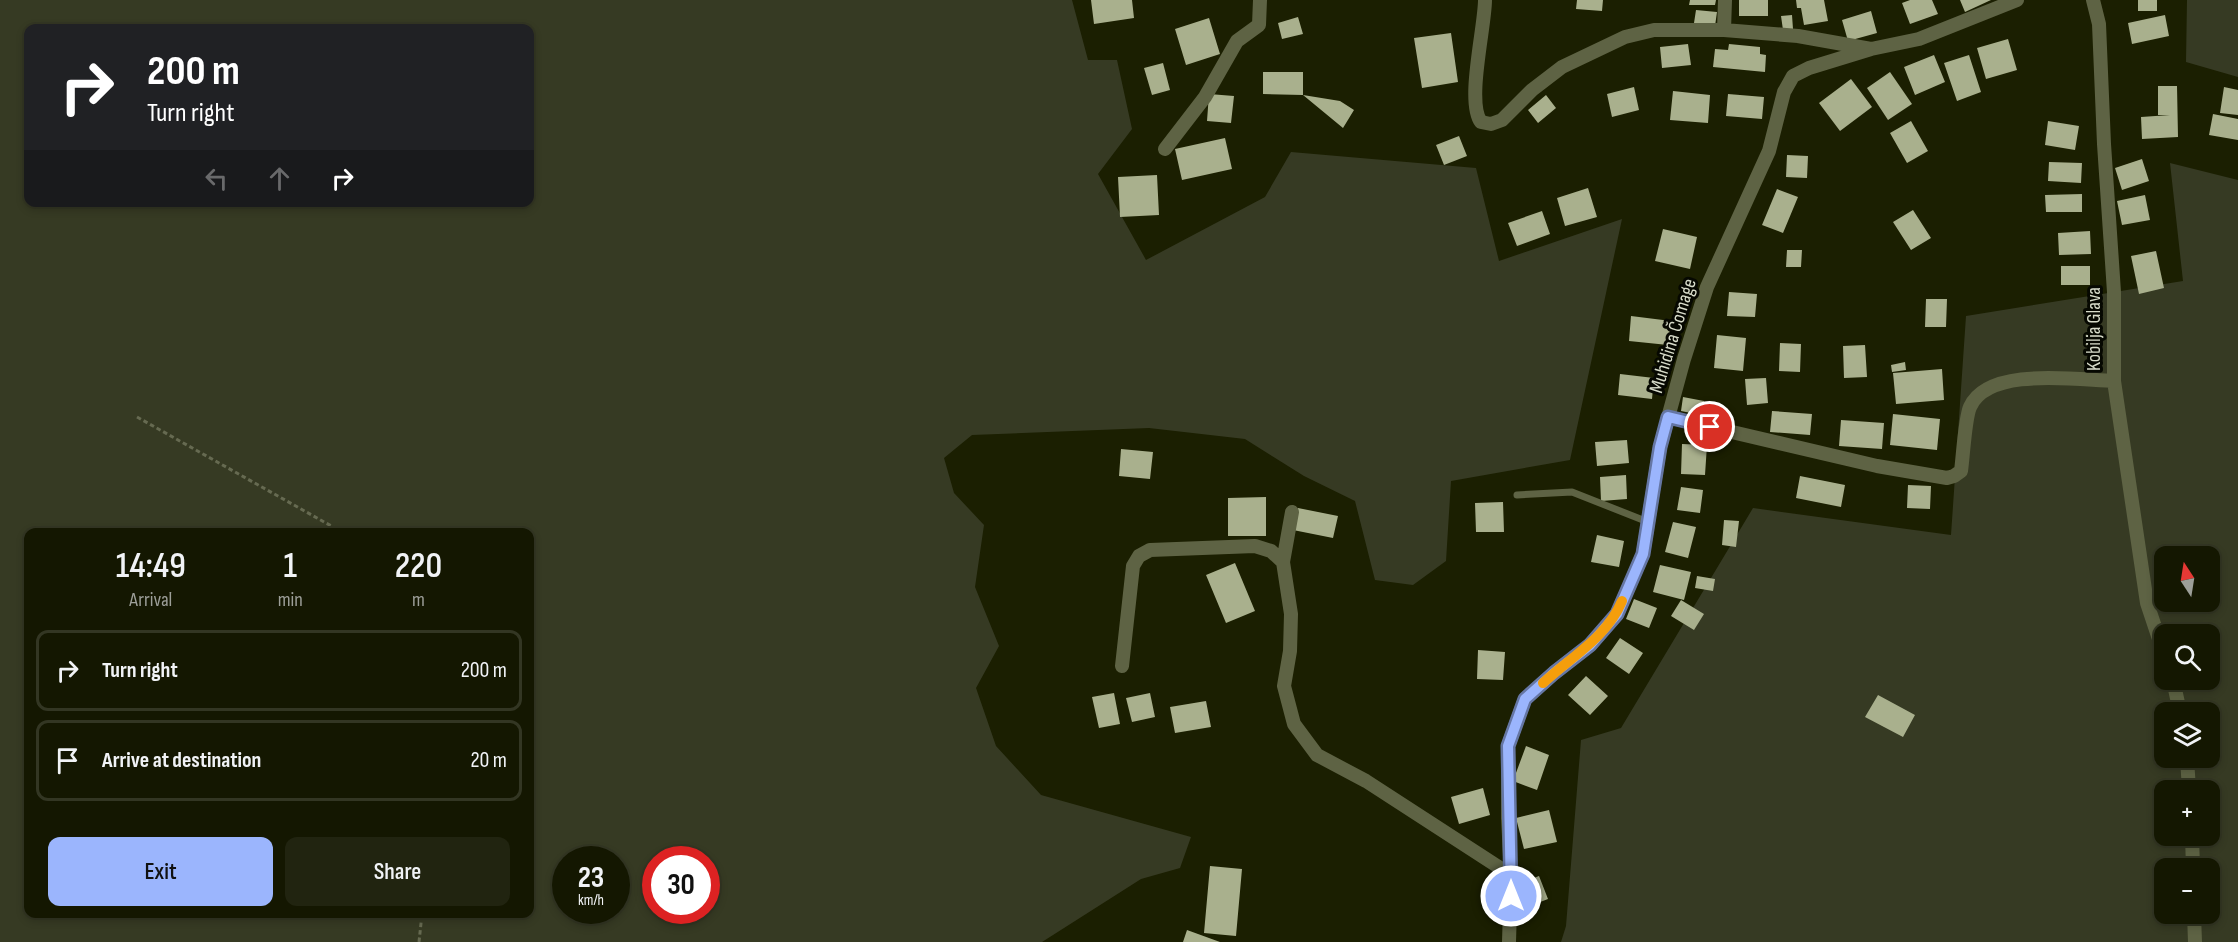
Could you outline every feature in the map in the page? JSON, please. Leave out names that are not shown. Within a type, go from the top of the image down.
[{"type":"street","points":[[1165,149],[1205,97],[1237,41],[1259,25],[1260,0]]},
{"type":"street","points":[[1485,0],[1485,14],[1478,51],[1475,104],[1476,116],[1480,122],[1491,124],[1502,120],[1532,90],[1562,67],[1624,37],[1654,30],[1724,30],[1798,36],[1871,49]]},
{"type":"street","points":[[1724,30],[1725,0]]},
{"type":"street","name":"Muhidina Čomage","points":[[1509,942],[1511,875],[1508,746],[1525,699],[1590,645],[1617,614],[1643,554],[1660,447],[1684,358],[1707,287],[1768,151],[1784,92],[1793,76],[1809,68],[1871,49],[1919,39],[2017,0]]},
{"type":"street","name":"Kobilja Glava","points":[[2093,0],[2099,24],[2114,292],[2114,381],[2147,603],[2154,624]]},
{"type":"street","points":[[1668,417],[1856,461],[1947,478],[1961,471],[1970,407],[1986,389],[2007,381],[2034,378],[2114,381]]},
{"type":"street","points":[[1292,512],[1283,562],[1291,615],[1290,651],[1284,686],[1294,724],[1317,755],[1366,781],[1511,875]]},
{"type":"street","points":[[1122,666],[1133,566],[1139,556],[1150,550],[1255,546],[1271,551],[1283,562]]},
{"type":"street","points":[[2194,924],[2195,942]]},
{"type":"lane","points":[[1517,495],[1572,492],[1648,522]]},
{"type":"path","points":[[137,417],[335,528]]},
{"type":"path","points":[[419,942],[422,918]]},
{"type":"green space","points":[[0,0],[1072,0],[1088,60],[1117,60],[1132,129],[1098,174],[1146,260],[1265,197],[1291,152],[1476,168],[1499,261],[1622,219],[1570,460],[1451,481],[1446,561],[1413,585],[1375,580],[1355,501],[1304,476],[1245,439],[1149,428],[972,435],[944,458],[954,493],[984,525],[975,587],[999,646],[976,688],[996,746],[1041,795],[1191,837],[1180,868],[1141,879],[1042,942],[0,942]]},
{"type":"green space","points":[[2187,0],[2238,0],[2238,77],[2186,62]]},
{"type":"green space","points":[[2170,163],[2238,180],[2238,942],[1561,942],[1566,926],[1581,740],[1621,728],[1753,508],[1951,535],[1966,316],[2183,281]]},
{"type":"building","points":[[1091,0],[1132,0],[1134,18],[1094,24]]},
{"type":"building","points":[[1577,0],[1603,0],[1602,11],[1576,9]]},
{"type":"building","points":[[1690,0],[1716,0],[1715,5],[1689,5]]},
{"type":"building","points":[[1739,0],[1768,0],[1768,16],[1739,16]]},
{"type":"building","points":[[1796,0],[1824,0],[1828,21],[1804,25],[1801,8],[1797,8]]},
{"type":"building","points":[[1910,0],[1932,0],[1938,14],[1910,24],[1902,3]]},
{"type":"building","points":[[1960,0],[1991,0],[1965,12]]},
{"type":"building","points":[[2138,0],[2157,0],[2157,11],[2138,11]]},
{"type":"building","points":[[1696,10],[1717,12],[1715,26],[1694,23]]},
{"type":"building","points":[[1871,11],[1877,33],[1848,41],[1842,20]]},
{"type":"building","points":[[1792,15],[1793,29],[1783,30],[1781,16]]},
{"type":"building","points":[[2165,15],[2169,36],[2132,44],[2128,23]]},
{"type":"building","points":[[1298,17],[1303,34],[1282,39],[1278,23]]},
{"type":"building","points":[[1209,18],[1220,54],[1186,65],[1175,29]]},
{"type":"building","points":[[1451,33],[1458,82],[1422,88],[1414,38]]},
{"type":"building","points":[[2008,39],[2017,70],[1986,79],[1977,48]]},
{"type":"building","points":[[1688,44],[1691,65],[1662,68],[1660,47]]},
{"type":"building","points":[[1729,44],[1760,47],[1760,54],[1766,55],[1765,72],[1713,67],[1715,49],[1728,50]]},
{"type":"building","points":[[1934,55],[1945,82],[1915,95],[1904,67]]},
{"type":"building","points":[[1969,55],[1981,92],[1957,101],[1944,63]]},
{"type":"building","points":[[1163,63],[1170,90],[1152,95],[1144,68]]},
{"type":"building","points":[[1263,72],[1303,72],[1303,95],[1263,94]]},
{"type":"building","points":[[1890,72],[1912,104],[1888,120],[1867,88]]},
{"type":"building","points":[[1851,79],[1872,107],[1840,131],[1819,103]]},
{"type":"building","points":[[2158,86],[2177,86],[2178,137],[2142,139],[2141,117],[2170,115],[2158,115]]},
{"type":"building","points":[[1634,87],[1639,110],[1612,117],[1607,94]]},
{"type":"building","points":[[2224,87],[2238,90],[2238,115],[2220,113]]},
{"type":"building","points":[[1673,91],[1710,95],[1708,123],[1670,120]]},
{"type":"building","points":[[1209,94],[1234,96],[1231,123],[1207,121]]},
{"type":"building","points":[[1728,94],[1764,97],[1762,119],[1726,116]]},
{"type":"building","points":[[1303,95],[1340,101],[1354,110],[1343,128]]},
{"type":"building","points":[[1546,95],[1556,108],[1538,123],[1528,110]]},
{"type":"building","points":[[2213,114],[2238,119],[2238,140],[2209,135]]},
{"type":"building","points":[[1911,121],[1928,151],[1907,163],[1890,133]]},
{"type":"building","points":[[2048,121],[2079,126],[2075,150],[2045,145]]},
{"type":"building","points":[[1459,136],[1467,156],[1444,165],[1436,145]]},
{"type":"building","points":[[1225,138],[1232,169],[1182,180],[1175,149]]},
{"type":"building","points":[[1787,155],[1808,156],[1807,178],[1786,177]]},
{"type":"building","points":[[2142,159],[2149,181],[2122,190],[2115,168]]},
{"type":"building","points":[[2049,162],[2082,163],[2081,183],[2048,181]]},
{"type":"building","points":[[1157,175],[1159,215],[1120,217],[1118,177]]},
{"type":"building","points":[[1588,188],[1597,217],[1565,226],[1557,198]]},
{"type":"building","points":[[1777,189],[1798,197],[1783,233],[1762,225]]},
{"type":"building","points":[[2082,194],[2082,212],[2046,212],[2045,195]]},
{"type":"building","points":[[2145,195],[2150,220],[2122,225],[2117,201]]},
{"type":"building","points":[[1913,210],[1931,238],[1911,250],[1893,222]]},
{"type":"building","points":[[1542,211],[1550,234],[1517,246],[1508,223]]},
{"type":"building","points":[[1663,229],[1697,237],[1690,269],[1655,261]]},
{"type":"building","points":[[2090,231],[2091,254],[2059,255],[2058,233]]},
{"type":"building","points":[[1787,250],[1802,250],[1801,267],[1786,267]]},
{"type":"building","points":[[2156,251],[2164,288],[2139,294],[2131,256]]},
{"type":"building","points":[[2061,266],[2090,266],[2090,285],[2061,285]]},
{"type":"building","points":[[1729,292],[1757,294],[1755,317],[1727,316]]},
{"type":"building","points":[[1926,299],[1947,299],[1946,327],[1925,327]]},
{"type":"building","points":[[1631,316],[1671,321],[1668,345],[1629,341]]},
{"type":"building","points":[[1717,335],[1746,338],[1743,371],[1714,368]]},
{"type":"building","points":[[1780,343],[1801,344],[1800,372],[1779,371]]},
{"type":"building","points":[[1865,345],[1867,377],[1844,378],[1843,346]]},
{"type":"building","points":[[1905,362],[1906,370],[1892,372],[1891,365]]},
{"type":"building","points":[[1942,369],[1944,400],[1896,404],[1893,373]]},
{"type":"building","points":[[1620,374],[1654,378],[1652,399],[1618,395]]},
{"type":"building","points":[[1766,378],[1768,403],[1747,405],[1745,379]]},
{"type":"building","points":[[1683,397],[1704,401],[1701,415],[1681,411]]},
{"type":"building","points":[[1772,411],[1812,414],[1810,435],[1770,432]]},
{"type":"building","points":[[1893,414],[1940,419],[1937,450],[1890,445]]},
{"type":"building","points":[[1841,420],[1884,423],[1882,449],[1839,446]]},
{"type":"building","points":[[1627,440],[1629,463],[1597,466],[1595,442]]},
{"type":"building","points":[[1682,444],[1707,445],[1705,475],[1681,474]]},
{"type":"building","points":[[1121,449],[1153,452],[1150,479],[1119,476]]},
{"type":"building","points":[[1626,475],[1627,499],[1601,501],[1600,477]]},
{"type":"building","points":[[1800,476],[1845,485],[1841,507],[1796,498]]},
{"type":"building","points":[[1908,485],[1931,486],[1930,509],[1907,508]]},
{"type":"building","points":[[1681,487],[1703,490],[1700,513],[1677,510]]},
{"type":"building","points":[[1266,497],[1266,536],[1228,536],[1228,498]]},
{"type":"building","points":[[1503,502],[1504,532],[1476,532],[1475,503]]},
{"type":"building","points":[[1298,508],[1338,516],[1333,538],[1293,530]]},
{"type":"building","points":[[1724,520],[1739,521],[1736,547],[1722,545]]},
{"type":"building","points":[[1673,522],[1696,527],[1688,558],[1665,552]]},
{"type":"building","points":[[1597,535],[1624,541],[1619,567],[1591,562]]},
{"type":"building","points":[[1235,563],[1255,611],[1226,623],[1206,575]]},
{"type":"building","points":[[1660,565],[1691,572],[1684,600],[1653,592]]},
{"type":"building","points":[[1697,576],[1715,579],[1713,591],[1695,588]]},
{"type":"building","points":[[1634,599],[1657,608],[1649,628],[1626,619]]},
{"type":"building","points":[[1681,600],[1704,614],[1694,630],[1671,616]]},
{"type":"building","points":[[1620,638],[1643,653],[1629,674],[1606,658]]},
{"type":"building","points":[[1478,650],[1505,652],[1503,680],[1477,679]]},
{"type":"building","points":[[1586,676],[1608,696],[1590,715],[1568,695]]},
{"type":"building","points":[[1114,693],[1120,724],[1099,728],[1092,697]]},
{"type":"building","points":[[1150,693],[1155,717],[1132,722],[1126,698]]},
{"type":"building","points":[[1878,695],[1915,715],[1903,737],[1865,717]]},
{"type":"building","points":[[1206,701],[1211,727],[1175,733],[1170,707]]},
{"type":"building","points":[[1526,746],[1549,755],[1537,790],[1513,781]]},
{"type":"building","points":[[1483,788],[1490,815],[1459,824],[1451,797]]},
{"type":"building","points":[[1549,810],[1557,842],[1524,849],[1516,818]]},
{"type":"building","points":[[1210,866],[1242,869],[1236,936],[1204,933]]},
{"type":"building","points":[[1539,876],[1548,899],[1530,906],[1521,883]]},
{"type":"building","points":[[1187,930],[1220,942],[1183,942]]},
{"type":"slow traffic","points":[[1543,683],[1590,645],[1617,614],[1622,601]]},
{"type":"route","points":[[1511,896],[1508,746],[1525,699],[1590,645],[1617,614],[1643,554],[1660,447],[1668,417],[1710,427]]}]
